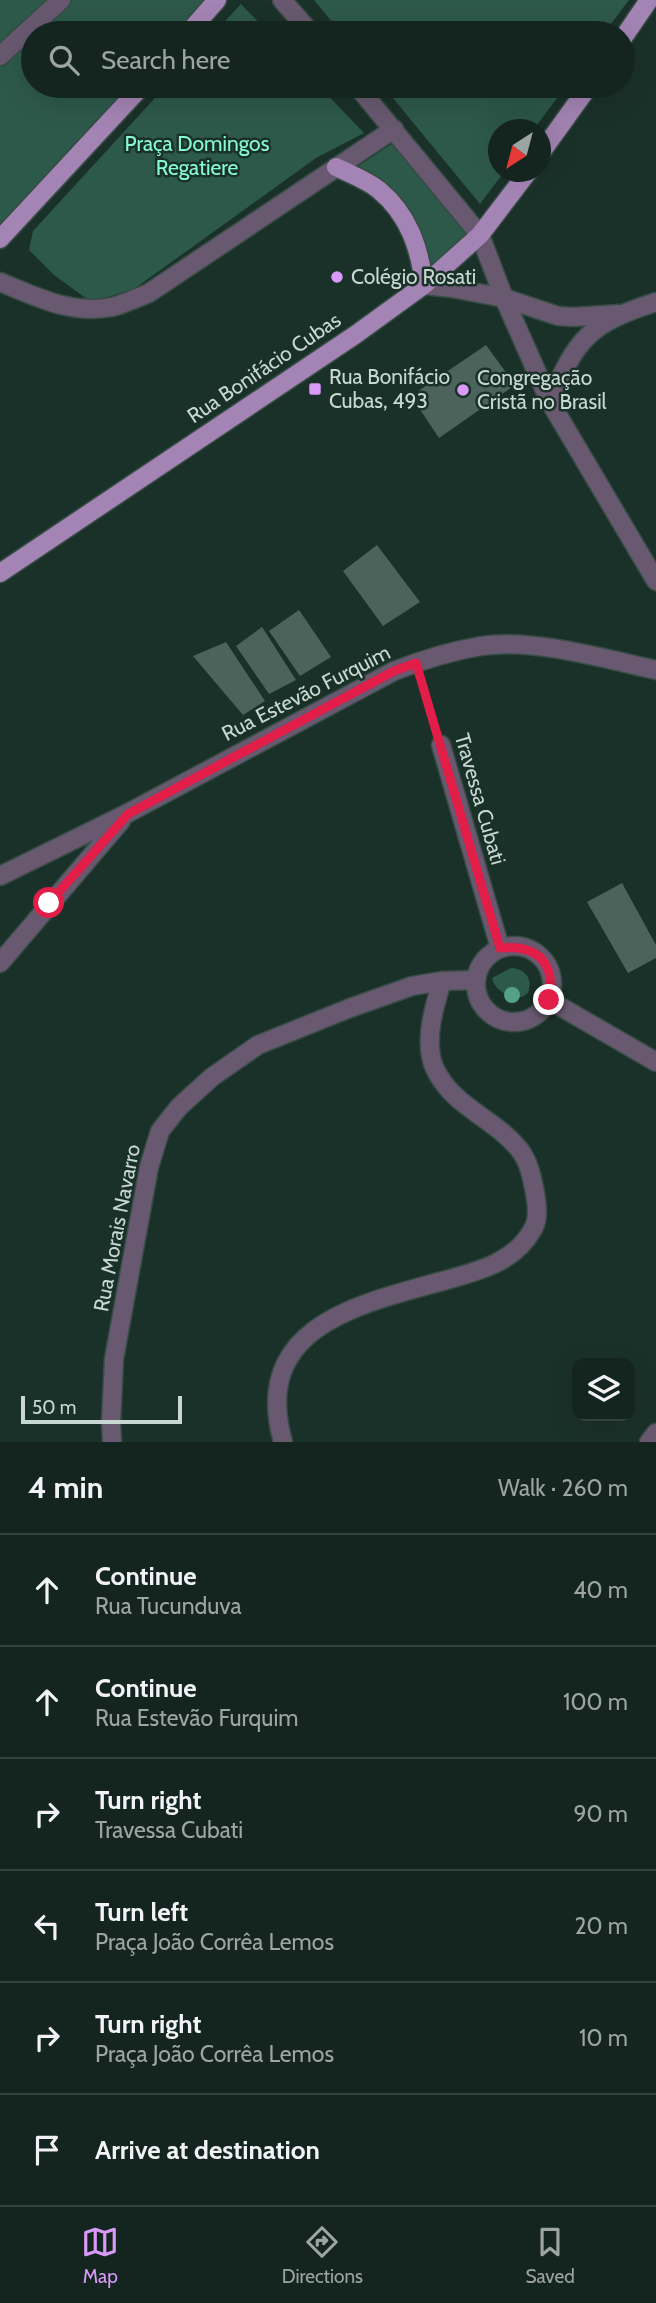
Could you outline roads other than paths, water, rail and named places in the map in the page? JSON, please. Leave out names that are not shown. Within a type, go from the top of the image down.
[{"type":"main road","points":[[199,21],[217,0]]},
{"type":"main road","points":[[635,21],[649,0]]},
{"type":"main road","points":[[1,235],[131,98]]},
{"type":"main road","points":[[551,140],[581,98]]},
{"type":"main road","points":[[336,167],[378,189],[399,211],[413,234],[421,260],[424,285]]},
{"type":"main road","name":"Rua Bonifácio Cubas","points":[[0,573],[345,342],[424,285],[480,235],[520,182]]},
{"type":"street","points":[[38,21],[61,0]]},
{"type":"street","points":[[282,0],[300,21]]},
{"type":"street","points":[[0,56],[21,37]]},
{"type":"street","points":[[368,98],[480,235],[504,298],[550,402],[656,581]]},
{"type":"street","points":[[0,282],[52,304],[80,309],[113,307],[149,293],[394,128]]},
{"type":"street","points":[[424,285],[504,298],[558,316],[619,314],[656,302]]},
{"type":"street","points":[[550,402],[566,364],[577,347],[588,335],[619,314]]},
{"type":"street","name":"Rua Estevão Furquim","points":[[0,876],[128,814],[382,677],[416,663],[484,646],[535,647],[656,670]]},
{"type":"street","name":"Travessa Cubati","points":[[441,745],[500,948]]},
{"type":"street","points":[[0,963],[128,814]]},
{"type":"street","points":[[518,946],[535,952],[547,965],[552,982],[549,1000],[535,1017],[515,1023],[504,1020],[494,1017],[479,1001],[475,980],[483,961],[500,948],[518,946]]},
{"type":"street","name":"Rua Morais Navarro","points":[[112,1442],[114,1359],[149,1167],[160,1131],[179,1107],[212,1077],[258,1045],[412,986],[442,981],[475,980]]},
{"type":"street","points":[[283,1442],[276,1404],[279,1376],[287,1358],[301,1341],[324,1323],[348,1311],[489,1267],[518,1250],[534,1227],[538,1208],[530,1169],[520,1150],[450,1092],[434,1068],[430,1037],[432,1013],[442,981]]},
{"type":"street","points":[[549,1000],[656,1062]]},
{"type":"place","name":"Colégio Rosati","points":[[337,277]]},
{"type":"place","name":"Rua Bonifácio Cubas, 493","points":[[315,389]]},
{"type":"place","name":"Congregação Cristã no Brasil","points":[[463,390]]},
{"type":"park label","name":"Praça Domingos Regatiere","points":[[197,156]]}]
